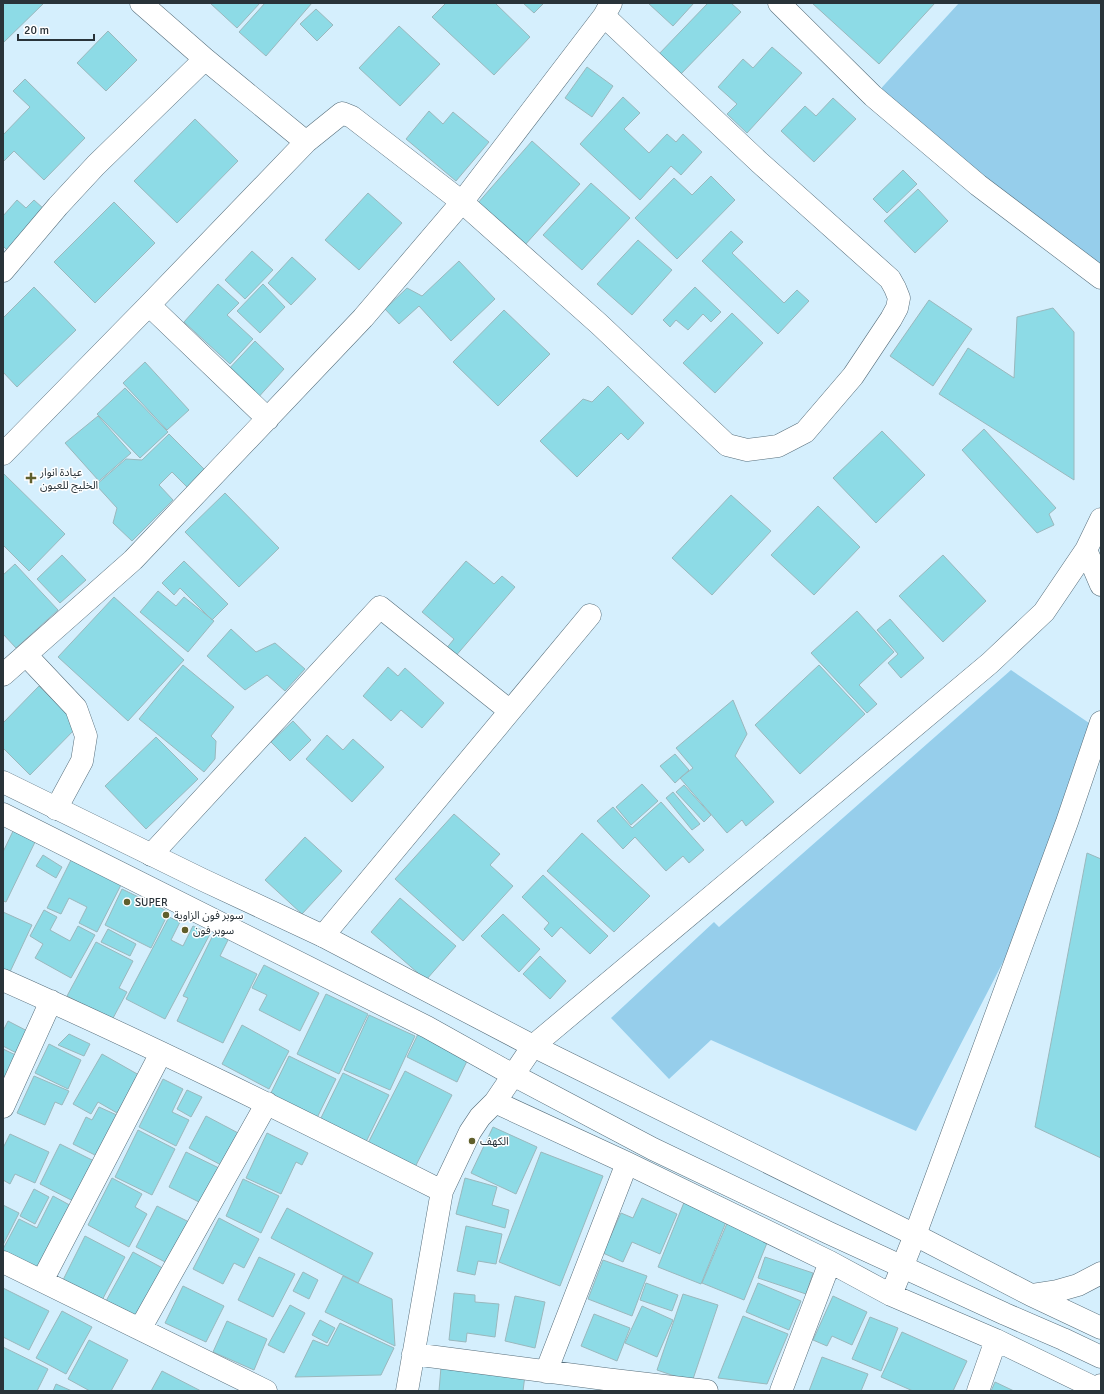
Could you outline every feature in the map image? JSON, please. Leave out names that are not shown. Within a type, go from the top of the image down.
[{"type":"street","points":[[141,3],[205,59],[306,142]]},
{"type":"street","points":[[779,3],[873,96],[978,185],[1101,278]]},
{"type":"street","points":[[3,454],[149,306],[306,142],[342,113],[352,117],[462,202],[599,324],[727,445],[747,450],[778,446],[805,432],[853,376],[897,308],[899,298],[896,288],[890,279],[759,162],[607,9],[462,202],[363,318],[133,560],[3,676]]},
{"type":"street","points":[[3,271],[58,206],[96,165],[205,59]]},
{"type":"street","points":[[149,306],[268,419]]},
{"type":"street","points":[[407,1391],[442,1191],[470,1132],[480,1117],[495,1102],[533,1046],[990,663],[1044,612],[1086,550],[1101,519]]},
{"type":"street","points":[[1086,550],[1101,585]]},
{"type":"street","points":[[151,855],[380,607],[510,711]]},
{"type":"street","points":[[324,936],[590,615]]},
{"type":"street","points":[[26,655],[76,708],[86,736],[82,761],[56,809]]},
{"type":"street","points":[[891,1295],[903,1267],[1067,822],[1101,722]]},
{"type":"street","points":[[3,782],[151,855],[324,936],[533,1046],[915,1234],[1031,1294],[1101,1328]]},
{"type":"street","points":[[3,814],[420,1023],[513,1075],[653,1148],[829,1233],[1063,1339],[1101,1358]]},
{"type":"street","points":[[3,980],[51,1001],[267,1103],[442,1191]]},
{"type":"street","points":[[3,1107],[51,1001]]},
{"type":"street","points":[[42,1281],[161,1053]]},
{"type":"street","points":[[495,1102],[627,1163],[830,1262],[891,1295],[996,1340],[1099,1389]]},
{"type":"street","points":[[140,1329],[267,1103]]},
{"type":"street","points":[[546,1372],[627,1163]]},
{"type":"street","points":[[3,1262],[266,1391]]},
{"type":"street","points":[[781,1391],[830,1262]]},
{"type":"street","points":[[1031,1294],[1057,1291],[1078,1285],[1101,1273]]},
{"type":"street","points":[[978,1391],[996,1340]]},
{"type":"street","points":[[413,1354],[546,1372],[604,1385],[707,1391]]},
{"type":"shaded area","points":[[959,3],[1101,3],[1101,277],[875,95]]},
{"type":"shaded area","points":[[1011,670],[1095,727],[1020,929],[916,1131],[711,1040],[669,1079],[611,1018],[714,922],[719,927]]},
{"type":"building","points":[[3,3],[44,3],[3,43]]},
{"type":"building","points":[[210,3],[260,3],[237,28]]},
{"type":"building","points":[[265,3],[312,3],[266,56],[239,32]]},
{"type":"building","points":[[446,3],[495,3],[530,37],[494,75],[432,17]]},
{"type":"building","points":[[523,3],[544,3],[534,13]]},
{"type":"building","points":[[648,3],[694,3],[673,26]]},
{"type":"building","points":[[708,3],[731,3],[741,12],[679,76],[657,56]]},
{"type":"building","points":[[812,3],[935,3],[879,64]]},
{"type":"building","points":[[316,9],[333,25],[317,41],[300,24]]},
{"type":"building","points":[[399,26],[440,64],[400,106],[359,68]]},
{"type":"building","points":[[108,31],[137,60],[106,91],[77,63]]},
{"type":"building","points":[[772,47],[802,73],[747,133],[727,114],[737,104],[718,87],[743,59],[753,68]]},
{"type":"building","points":[[587,67],[613,86],[592,117],[565,98]]},
{"type":"building","points":[[25,79],[85,138],[44,180],[14,151],[3,162],[3,135],[30,107],[13,91]]},
{"type":"building","points":[[623,97],[640,113],[624,129],[649,153],[667,134],[676,142],[683,134],[702,152],[681,175],[671,166],[640,200],[580,144]]},
{"type":"building","points":[[833,98],[856,119],[814,162],[781,131],[805,106],[816,116]]},
{"type":"building","points":[[429,111],[443,124],[453,112],[489,142],[456,181],[406,139]]},
{"type":"building","points":[[195,119],[238,161],[177,223],[134,181]]},
{"type":"building","points":[[532,141],[580,184],[524,246],[477,204]]},
{"type":"building","points":[[903,170],[917,184],[887,213],[873,199]]},
{"type":"building","points":[[711,176],[735,200],[677,259],[635,218],[674,178],[692,195]]},
{"type":"building","points":[[591,183],[630,218],[582,270],[543,235]]},
{"type":"building","points":[[918,189],[948,221],[915,253],[884,221]]},
{"type":"building","points":[[368,193],[402,223],[359,270],[325,240]]},
{"type":"building","points":[[17,200],[26,208],[34,200],[44,209],[7,250],[3,246],[3,216]]},
{"type":"building","points":[[114,202],[155,243],[95,303],[54,262]]},
{"type":"building","points":[[731,231],[743,242],[732,253],[784,303],[797,290],[809,301],[778,334],[702,261]]},
{"type":"building","points":[[638,240],[672,270],[632,315],[597,284]]},
{"type":"building","points":[[252,251],[273,270],[245,299],[225,280]]},
{"type":"building","points":[[292,257],[316,279],[291,305],[268,283]]},
{"type":"building","points":[[459,261],[495,299],[451,341],[419,306],[399,324],[385,309],[407,288],[422,296]]},
{"type":"building","points":[[218,284],[239,303],[227,315],[253,339],[230,364],[184,322]]},
{"type":"building","points":[[263,284],[285,307],[260,333],[237,311]]},
{"type":"building","points":[[34,287],[76,330],[17,387],[3,372],[3,318]]},
{"type":"building","points":[[695,287],[721,312],[711,322],[703,314],[688,330],[676,320],[670,327],[663,320]]},
{"type":"building","points":[[929,300],[972,329],[933,386],[890,356]]},
{"type":"building","points":[[1053,308],[1074,332],[1074,480],[939,394],[968,348],[1014,378],[1017,317]]},
{"type":"building","points":[[504,310],[550,354],[498,406],[453,362]]},
{"type":"building","points":[[732,313],[763,343],[715,393],[683,363]]},
{"type":"building","points":[[255,341],[284,369],[255,401],[225,373]]},
{"type":"building","points":[[145,362],[189,410],[167,430],[123,383]]},
{"type":"building","points":[[608,386],[644,423],[628,440],[621,433],[577,477],[540,441],[583,399],[592,402]]},
{"type":"building","points":[[125,388],[168,432],[140,458],[97,414]]},
{"type":"building","points":[[98,416],[131,453],[99,481],[65,443]]},
{"type":"building","points":[[984,429],[1056,508],[1049,514],[1054,525],[1037,533],[962,450]]},
{"type":"building","points":[[882,431],[925,475],[876,523],[833,478]]},
{"type":"building","points":[[169,434],[204,469],[187,487],[172,472],[159,485],[173,500],[132,541],[113,523],[117,508],[96,485],[126,459],[142,460]]},
{"type":"building","points":[[3,473],[65,534],[29,571],[3,545]]},
{"type":"building","points":[[225,493],[279,548],[239,587],[185,532]]},
{"type":"building","points":[[731,495],[771,531],[712,595],[672,558]]},
{"type":"building","points":[[818,506],[860,547],[814,595],[771,555]]},
{"type":"building","points":[[62,555],[86,580],[60,603],[37,579]]},
{"type":"building","points":[[943,555],[986,601],[943,642],[899,596]]},
{"type":"building","points":[[184,561],[228,604],[212,620],[180,588],[174,595],[162,583]]},
{"type":"building","points":[[466,561],[494,584],[502,576],[515,587],[454,658],[445,650],[454,639],[422,612]]},
{"type":"building","points":[[15,564],[58,610],[16,648],[3,634],[3,575]]},
{"type":"building","points":[[158,591],[176,606],[184,597],[214,621],[188,652],[140,612]]},
{"type":"building","points":[[114,597],[184,660],[128,721],[58,657]]},
{"type":"building","points":[[857,611],[894,652],[859,685],[877,704],[867,713],[811,653]]},
{"type":"building","points":[[890,619],[924,658],[901,678],[888,663],[898,654],[877,630]]},
{"type":"building","points":[[231,629],[256,652],[275,643],[305,669],[285,691],[267,675],[245,690],[207,656]]},
{"type":"building","points":[[183,665],[234,707],[211,736],[216,741],[215,759],[204,772],[139,719]]},
{"type":"building","points":[[819,665],[865,714],[800,774],[755,725]]},
{"type":"building","points":[[388,667],[398,676],[405,668],[444,703],[422,728],[401,710],[391,721],[363,696]]},
{"type":"building","points":[[39,686],[79,725],[30,775],[3,748],[3,723]]},
{"type":"building","points":[[733,700],[747,734],[735,756],[774,802],[746,826],[742,820],[727,833],[680,778],[693,768],[676,748]]},
{"type":"building","points":[[293,721],[311,740],[290,761],[271,742]]},
{"type":"building","points":[[327,735],[343,750],[353,739],[384,767],[352,802],[306,759]]},
{"type":"building","points":[[156,737],[198,779],[146,829],[105,786]]},
{"type":"building","points":[[675,754],[689,770],[675,783],[660,766]]},
{"type":"building","points":[[642,784],[658,801],[631,825],[616,807]]},
{"type":"building","points":[[684,785],[711,815],[704,822],[676,792]]},
{"type":"building","points":[[673,792],[700,824],[692,830],[666,798]]},
{"type":"building","points":[[661,802],[704,850],[689,863],[683,856],[666,871],[635,837],[623,849],[597,821],[613,807],[632,828]]},
{"type":"building","points":[[454,814],[500,854],[490,865],[513,886],[463,941],[395,879]]},
{"type":"building","points":[[14,829],[36,840],[6,902],[3,901],[3,852]]},
{"type":"building","points":[[582,833],[650,896],[614,932],[547,871]]},
{"type":"building","points":[[305,837],[342,871],[302,914],[265,880]]},
{"type":"building","points":[[1087,853],[1101,859],[1101,1158],[1035,1127]]},
{"type":"building","points":[[43,855],[62,867],[56,878],[36,866]]},
{"type":"building","points":[[73,856],[123,881],[97,932],[79,923],[87,907],[69,898],[61,914],[47,908]]},
{"type":"building","points":[[543,875],[608,936],[590,954],[561,927],[552,937],[544,929],[549,923],[522,897]]},
{"type":"building","points":[[122,889],[169,912],[151,948],[105,925]]},
{"type":"building","points":[[400,898],[456,946],[426,980],[371,932]]},
{"type":"building","points":[[44,910],[57,917],[50,930],[70,941],[78,926],[95,935],[71,978],[35,958],[43,944],[30,936]]},
{"type":"building","points":[[3,912],[32,925],[9,974],[3,971]]},
{"type":"building","points":[[503,914],[540,949],[519,972],[481,936]]},
{"type":"building","points":[[169,917],[180,922],[171,940],[183,946],[193,926],[210,934],[165,1019],[126,999]]},
{"type":"building","points":[[108,929],[136,944],[130,956],[101,942]]},
{"type":"building","points":[[215,931],[229,938],[220,956],[257,974],[223,1043],[177,1021],[188,998],[183,996]]},
{"type":"building","points":[[96,942],[133,961],[119,988],[127,992],[112,1020],[67,996]]},
{"type":"building","points":[[540,956],[566,981],[550,999],[523,974]]},
{"type":"building","points":[[264,965],[319,993],[300,1031],[259,1010],[267,995],[252,988]]},
{"type":"building","points":[[326,994],[368,1014],[339,1074],[297,1054]]},
{"type":"building","points":[[369,1015],[415,1036],[390,1090],[344,1070]]},
{"type":"building","points":[[8,1021],[35,1035],[24,1057],[3,1046],[3,1031]]},
{"type":"building","points":[[242,1025],[289,1051],[269,1089],[222,1064]]},
{"type":"building","points":[[69,1034],[90,1044],[84,1056],[58,1045]]},
{"type":"building","points":[[418,1034],[468,1059],[457,1082],[407,1057]]},
{"type":"building","points":[[49,1044],[81,1060],[68,1089],[35,1073]]},
{"type":"building","points":[[3,1049],[22,1058],[3,1099]]},
{"type":"building","points":[[102,1054],[139,1075],[117,1113],[98,1102],[91,1114],[73,1104]]},
{"type":"building","points":[[289,1056],[336,1079],[315,1122],[268,1099]]},
{"type":"building","points":[[405,1071],[452,1095],[413,1171],[366,1147]]},
{"type":"building","points":[[343,1073],[389,1095],[364,1146],[318,1124]]},
{"type":"building","points":[[34,1076],[69,1091],[62,1105],[55,1102],[45,1125],[17,1113]]},
{"type":"building","points":[[163,1079],[183,1089],[172,1112],[189,1120],[176,1146],[139,1127]]},
{"type":"building","points":[[187,1090],[202,1097],[191,1117],[177,1109]]},
{"type":"building","points":[[99,1107],[119,1116],[99,1157],[73,1144],[86,1117],[92,1120]]},
{"type":"building","points":[[206,1116],[240,1134],[223,1166],[189,1148]]},
{"type":"building","points":[[493,1127],[537,1147],[516,1194],[471,1173]]},
{"type":"building","points":[[138,1130],[175,1149],[152,1195],[115,1177]]},
{"type":"building","points":[[267,1133],[308,1153],[302,1165],[296,1162],[281,1194],[246,1178]]},
{"type":"building","points":[[10,1134],[49,1152],[35,1183],[15,1174],[10,1184],[3,1180],[3,1148]]},
{"type":"building","points":[[60,1144],[100,1164],[79,1204],[40,1184]]},
{"type":"building","points":[[186,1152],[221,1169],[203,1204],[169,1187]]},
{"type":"building","points":[[541,1152],[603,1176],[560,1286],[499,1262]]},
{"type":"building","points":[[112,1178],[142,1194],[135,1207],[147,1214],[129,1247],[88,1225]]},
{"type":"building","points":[[465,1178],[497,1187],[492,1205],[509,1210],[505,1228],[456,1214]]},
{"type":"building","points":[[243,1179],[279,1196],[261,1233],[226,1216]]},
{"type":"building","points":[[34,1189],[49,1197],[35,1224],[20,1216]]},
{"type":"building","points":[[53,1196],[77,1209],[42,1277],[3,1257],[3,1249],[19,1219],[37,1228]]},
{"type":"building","points":[[642,1198],[677,1214],[660,1254],[632,1242],[623,1262],[603,1253],[621,1213],[633,1218]]},
{"type":"building","points":[[685,1200],[728,1217],[701,1284],[658,1267]]},
{"type":"building","points":[[3,1205],[19,1213],[3,1245]]},
{"type":"building","points":[[157,1206],[193,1224],[171,1265],[136,1247]]},
{"type":"building","points":[[287,1208],[373,1253],[358,1283],[271,1238]]},
{"type":"building","points":[[219,1218],[259,1239],[244,1268],[234,1263],[223,1284],[193,1269]]},
{"type":"building","points":[[728,1221],[769,1238],[744,1300],[702,1283]]},
{"type":"building","points":[[466,1226],[502,1234],[496,1264],[478,1261],[475,1275],[457,1271]]},
{"type":"building","points":[[85,1236],[125,1257],[100,1304],[61,1284]]},
{"type":"building","points":[[133,1252],[168,1271],[141,1320],[106,1301]]},
{"type":"building","points":[[259,1257],[295,1274],[273,1317],[238,1300]]},
{"type":"building","points":[[765,1257],[813,1273],[806,1294],[758,1278]]},
{"type":"building","points":[[603,1260],[647,1276],[632,1316],[588,1299]]},
{"type":"building","points":[[303,1272],[318,1280],[309,1299],[293,1291]]},
{"type":"building","points":[[343,1276],[392,1299],[395,1346],[325,1312]]},
{"type":"building","points":[[646,1283],[678,1295],[672,1311],[640,1300]]},
{"type":"building","points":[[758,1283],[801,1301],[789,1330],[746,1312]]},
{"type":"building","points":[[183,1286],[224,1306],[206,1342],[165,1323]]},
{"type":"building","points":[[3,1288],[49,1311],[29,1350],[3,1337]]},
{"type":"building","points":[[454,1293],[475,1295],[475,1302],[499,1304],[495,1337],[467,1333],[466,1342],[449,1340]]},
{"type":"building","points":[[683,1294],[718,1305],[692,1382],[657,1370]]},
{"type":"building","points":[[515,1296],[545,1302],[535,1348],[505,1341]]},
{"type":"building","points":[[833,1296],[867,1312],[852,1345],[832,1336],[827,1346],[813,1340]]},
{"type":"building","points":[[290,1305],[305,1313],[284,1353],[268,1345]]},
{"type":"building","points":[[642,1306],[673,1320],[657,1357],[625,1343]]},
{"type":"building","points":[[62,1311],[92,1327],[66,1374],[36,1358]]},
{"type":"building","points":[[594,1314],[630,1328],[617,1361],[581,1346]]},
{"type":"building","points":[[743,1316],[788,1334],[767,1384],[718,1378]]},
{"type":"building","points":[[870,1317],[898,1328],[881,1371],[852,1359]]},
{"type":"building","points":[[320,1320],[335,1328],[327,1343],[312,1335]]},
{"type":"building","points":[[227,1321],[267,1339],[254,1370],[213,1352]]},
{"type":"building","points":[[340,1323],[394,1348],[381,1375],[295,1377],[313,1340],[328,1346]]},
{"type":"building","points":[[902,1332],[967,1361],[953,1391],[913,1391],[881,1377]]},
{"type":"building","points":[[89,1340],[128,1360],[111,1391],[90,1391],[68,1379]]},
{"type":"building","points":[[3,1347],[48,1369],[37,1391],[3,1391]]},
{"type":"building","points":[[822,1357],[868,1374],[861,1391],[809,1391]]},
{"type":"building","points":[[441,1367],[525,1375],[523,1391],[439,1391]]},
{"type":"building","points":[[162,1371],[201,1391],[151,1391]]},
{"type":"building","points":[[995,1382],[1014,1391],[991,1391]]},
{"type":"building","points":[[56,1384],[72,1391],[53,1391]]},
{"type":"place","name":"عيادة انوار الخليج للعيون","points":[[31,478]]},
{"type":"place","name":"SUPER","points":[[127,902]]},
{"type":"place","name":"سوبر فون الزاوية","points":[[166,915]]},
{"type":"place","name":"سوبر فون","points":[[185,930]]},
{"type":"place","name":"الكهف","points":[[472,1141]]}]
